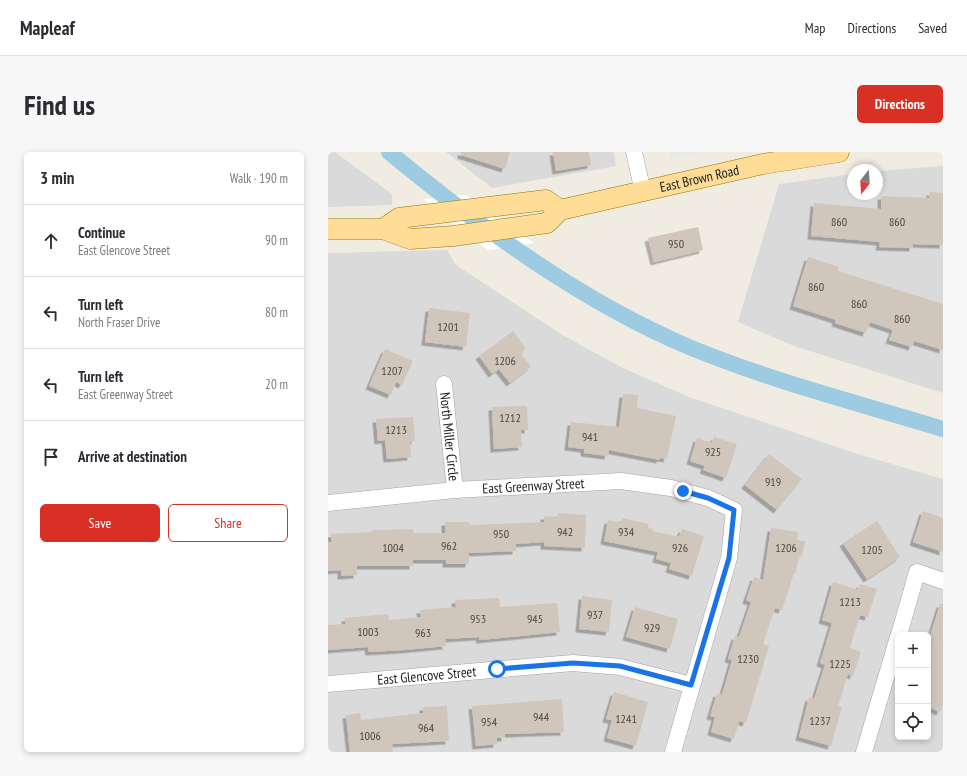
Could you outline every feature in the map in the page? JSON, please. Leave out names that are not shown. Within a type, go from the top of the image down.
[{"type":"main road","name":"East Brown Road","points":[[560,210],[763,164],[839,152]]},
{"type":"main road","points":[[328,229],[383,229],[410,239],[462,235],[547,224],[560,210],[546,200],[399,218],[383,229]]},
{"type":"street","points":[[634,152],[643,192]]},
{"type":"street","name":"North Miller Circle","points":[[444,384],[455,490]]},
{"type":"street","name":"East Greenway Street","points":[[328,503],[455,490],[622,481],[671,488],[708,498],[734,510],[729,558],[691,685]]},
{"type":"street","points":[[899,632],[917,572],[943,581]]},
{"type":"street","points":[[864,752],[895,646]]},
{"type":"street","name":"East Glencove Street","points":[[328,684],[573,663],[620,666],[691,685]]},
{"type":"street","points":[[674,752],[691,685]]},
{"type":"shaded area","points":[[328,152],[335,152],[392,194],[392,205],[328,207]]},
{"type":"shaded area","points":[[446,152],[614,152],[616,166],[492,188]]},
{"type":"shaded area","points":[[669,152],[702,152],[671,159]]},
{"type":"shaded area","points":[[943,166],[943,393],[794,346],[738,322],[779,184],[847,175],[847,200],[883,200],[883,171]]},
{"type":"shaded area","points":[[447,250],[456,265],[564,336],[623,368],[689,397],[858,454],[943,479],[943,752],[328,752],[328,253]]},
{"type":"pier","points":[[466,195],[534,243],[488,250],[423,199]]},
{"type":"building","points":[[461,152],[510,152],[505,169],[461,155]]},
{"type":"building","points":[[553,152],[589,152],[591,165],[556,171]]},
{"type":"building","points":[[930,192],[943,193],[943,245],[913,244],[913,248],[879,247],[880,242],[811,236],[814,203],[881,209],[881,200],[883,200],[883,196],[929,198]]},
{"type":"building","points":[[698,227],[703,250],[654,262],[648,238]]},
{"type":"building","points":[[808,257],[839,267],[838,271],[943,304],[943,350],[914,341],[912,347],[889,340],[893,330],[870,322],[866,333],[835,323],[836,320],[793,306]]},
{"type":"building","points":[[429,308],[470,313],[466,347],[425,342]]},
{"type":"building","points":[[513,331],[526,349],[521,353],[531,367],[510,383],[499,369],[492,374],[479,356]]},
{"type":"building","points":[[385,349],[413,361],[402,385],[396,382],[391,395],[369,386]]},
{"type":"building","points":[[623,394],[638,395],[637,408],[676,416],[667,459],[660,458],[660,460],[609,450],[608,456],[584,453],[584,449],[568,447],[571,422],[619,427]]},
{"type":"building","points":[[527,406],[528,430],[521,430],[522,447],[494,449],[492,407]]},
{"type":"building","points":[[413,417],[415,441],[410,441],[411,457],[387,459],[385,440],[378,441],[376,419]]},
{"type":"building","points":[[714,437],[737,444],[726,478],[703,470],[705,466],[690,461],[697,438],[712,443]]},
{"type":"building","points":[[769,454],[802,479],[777,510],[745,485]]},
{"type":"building","points":[[923,511],[943,518],[943,552],[913,542]]},
{"type":"building","points":[[558,513],[586,515],[585,548],[544,546],[544,542],[516,544],[516,551],[469,553],[469,564],[446,564],[446,560],[413,560],[413,566],[357,566],[357,575],[341,576],[341,570],[328,571],[328,542],[332,542],[331,534],[372,532],[372,530],[413,529],[413,533],[445,533],[445,522],[469,522],[469,525],[544,522],[544,516],[558,517]]},
{"type":"building","points":[[622,518],[649,524],[648,528],[653,529],[653,531],[679,537],[682,529],[704,536],[692,576],[669,569],[671,563],[656,559],[658,552],[604,541],[608,520],[621,523]]},
{"type":"building","points":[[877,521],[900,557],[867,579],[843,543]]},
{"type":"building","points":[[771,528],[798,532],[797,540],[805,541],[802,556],[799,556],[796,573],[794,573],[782,610],[775,608],[763,644],[769,646],[746,723],[739,721],[734,739],[711,732],[715,717],[710,716],[717,693],[722,695],[732,660],[728,659],[735,636],[739,637],[751,602],[746,600],[754,577],[763,580]]},
{"type":"building","points":[[833,582],[858,590],[860,584],[877,589],[868,617],[860,615],[850,648],[861,652],[853,676],[848,674],[838,706],[842,707],[831,746],[799,737],[809,697],[814,699],[825,665],[820,663],[832,623],[822,620]]},
{"type":"building","points":[[582,596],[612,600],[609,632],[579,629]]},
{"type":"building","points":[[499,598],[500,607],[557,603],[560,632],[480,640],[479,637],[445,639],[446,646],[404,650],[369,652],[368,647],[328,650],[328,625],[345,624],[345,618],[388,614],[389,620],[421,617],[420,610],[456,607],[455,600]]},
{"type":"building","points":[[940,604],[943,604],[943,704],[940,712],[931,708],[931,633]]},
{"type":"building","points":[[635,607],[678,619],[670,649],[626,637]]},
{"type":"building","points":[[614,692],[648,702],[636,746],[607,738],[612,720],[606,719]]},
{"type":"building","points":[[562,699],[564,732],[505,734],[505,738],[497,738],[497,744],[476,746],[472,706]]},
{"type":"building","points":[[447,706],[449,741],[392,744],[393,752],[350,752],[346,715],[360,713],[361,720],[423,713],[423,707]]},
{"type":"waterway","points":[[389,152],[459,208],[532,260],[609,307],[648,328],[689,347],[783,381],[943,429]]},
{"type":"route","points":[[497,669],[573,663],[620,666],[691,685],[729,558],[734,510],[708,498],[683,491]]}]
